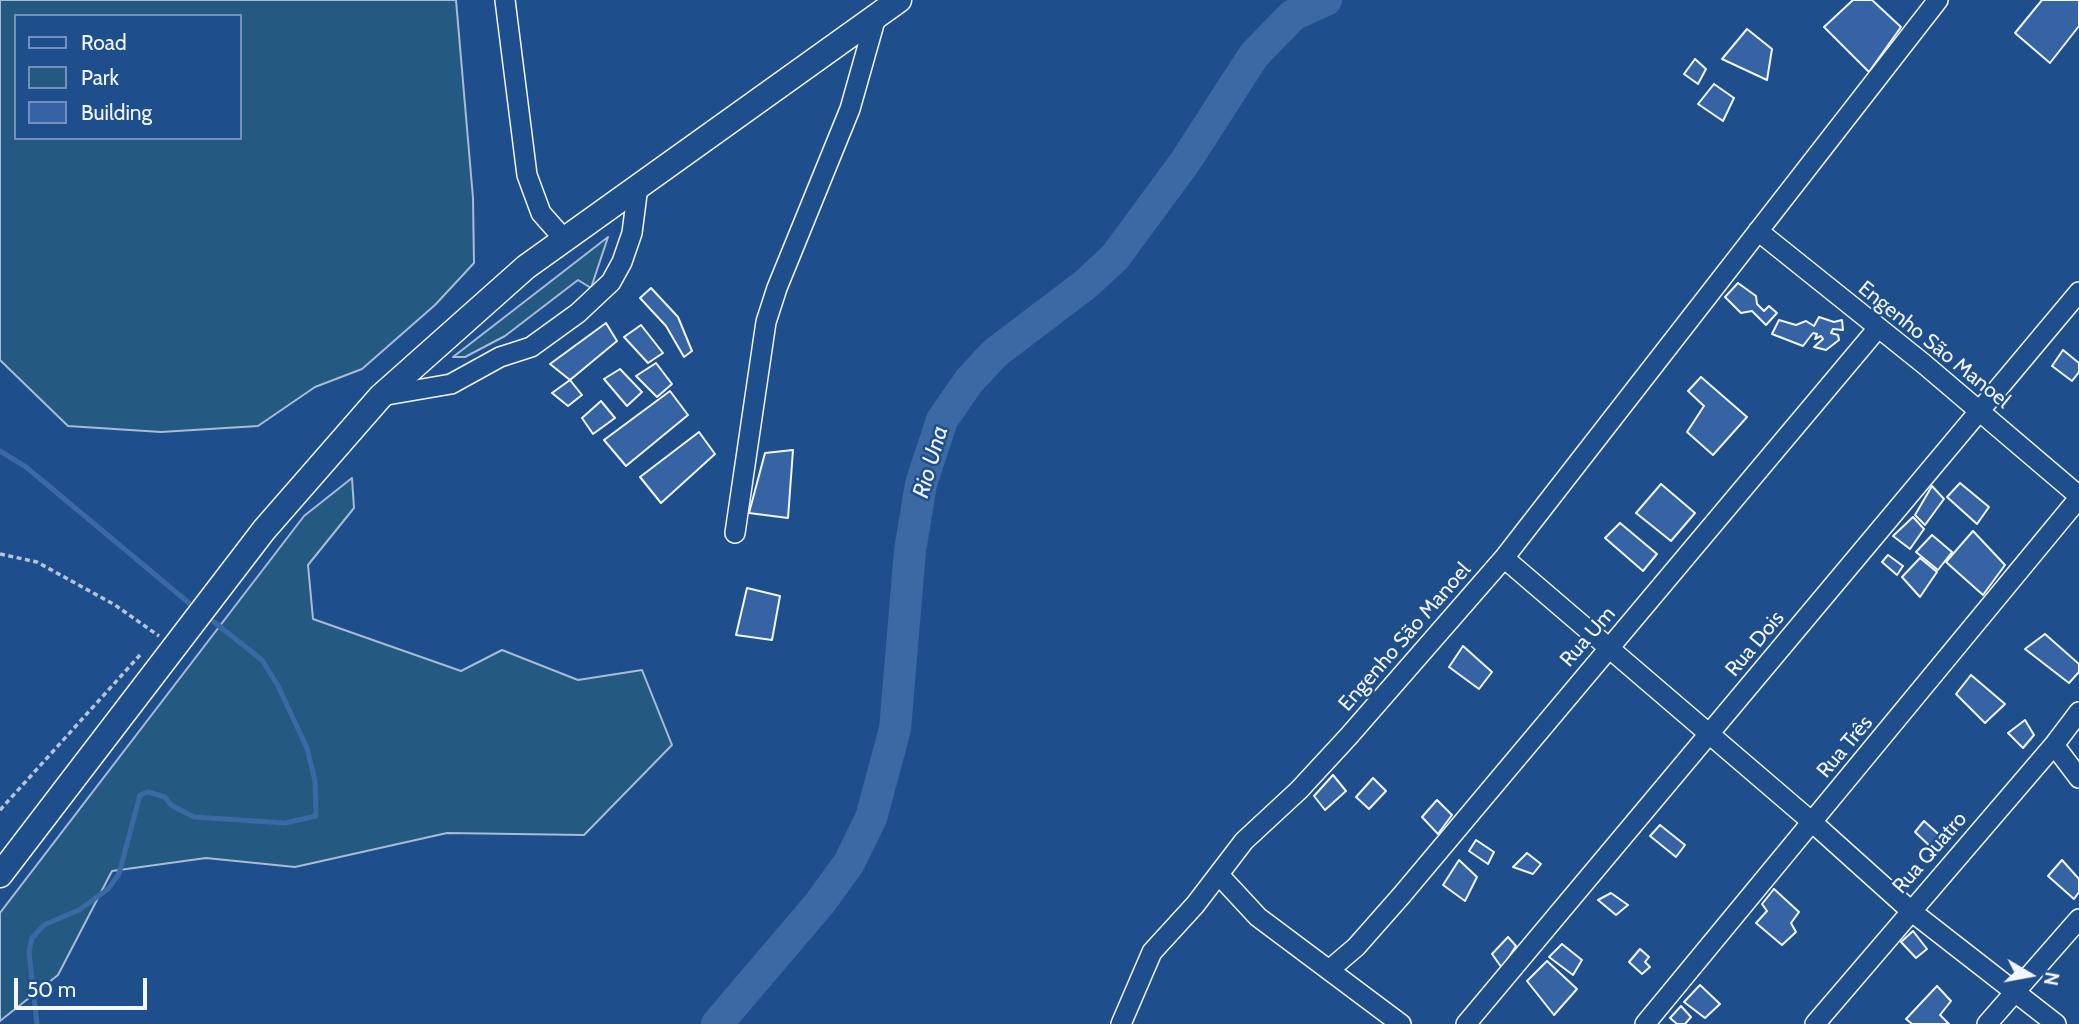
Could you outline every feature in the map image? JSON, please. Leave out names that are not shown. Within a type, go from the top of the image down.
[{"type":"main road","points":[[0,874],[264,530],[381,396],[474,311],[564,239],[899,0]]},
{"type":"street","points":[[505,0],[527,175],[541,213],[564,239]]},
{"type":"street","name":"Engenho São Manoel","points":[[1121,1024],[1152,952],[1219,875],[1244,841],[1299,790],[1349,737],[1504,558],[1938,0]]},
{"type":"street","points":[[735,533],[766,322],[849,109],[876,17]]},
{"type":"street","points":[[381,396],[451,384],[500,358],[531,347],[606,299],[632,233],[638,186]]},
{"type":"street","name":"Engenho São Manoel","points":[[1758,231],[1980,412],[2079,497]]},
{"type":"street","name":"Rua Dois","points":[[1466,1024],[2079,292]]},
{"type":"street","name":"Rua Um","points":[[1329,970],[1377,923],[1878,328]]},
{"type":"street","name":"Rua Três","points":[[1645,1024],[2079,497]]},
{"type":"street","points":[[1504,558],[1812,822],[1911,911],[2056,1024]]},
{"type":"street","name":"Rua Quatro","points":[[1815,1024],[2054,745],[2079,712]]},
{"type":"street","points":[[2054,745],[2079,778]]},
{"type":"street","points":[[1219,875],[1258,917],[1401,1024]]},
{"type":"street","points":[[1987,1024],[2079,919]]},
{"type":"path","points":[[0,554],[37,562],[72,580],[175,647]]},
{"type":"path","points":[[0,810],[148,646]]},
{"type":"green space","points":[[0,0],[456,0],[473,198],[474,263],[435,305],[362,369],[315,387],[258,426],[161,432],[68,426],[0,360]]},
{"type":"green space","points":[[608,237],[591,288],[578,280],[505,336],[465,357],[453,357]]},
{"type":"green space","points":[[352,478],[354,508],[308,565],[313,619],[461,671],[502,650],[578,680],[642,670],[672,745],[584,835],[447,833],[295,867],[206,858],[112,871],[58,975],[0,1021],[0,913],[304,516]]},
{"type":"building","points":[[1853,0],[1872,0],[1901,27],[1869,72],[1824,27]]},
{"type":"building","points":[[2042,0],[2079,0],[2079,26],[2050,63],[2015,33]]},
{"type":"building","points":[[1747,29],[1772,49],[1767,80],[1722,59]]},
{"type":"building","points":[[1695,59],[1706,69],[1698,84],[1684,74]]},
{"type":"building","points":[[1714,84],[1734,98],[1723,121],[1698,104]]},
{"type":"building","points":[[1738,283],[1756,296],[1757,304],[1764,311],[1769,306],[1777,313],[1766,325],[1752,311],[1741,313],[1725,297]]},
{"type":"building","points":[[651,288],[678,317],[692,351],[684,357],[666,326],[640,298]]},
{"type":"building","points":[[1819,317],[1834,322],[1842,320],[1843,330],[1833,329],[1831,333],[1838,335],[1839,340],[1826,350],[1814,347],[1823,339],[1821,336],[1815,339],[1817,334],[1813,333],[1803,346],[1772,334],[1779,320],[1796,325],[1806,321],[1814,326]]},
{"type":"building","points":[[606,323],[617,341],[570,380],[550,364]]},
{"type":"building","points":[[641,325],[663,353],[648,363],[624,337]]},
{"type":"building","points":[[2063,350],[2079,363],[2079,372],[2072,381],[2052,366]]},
{"type":"building","points":[[656,363],[672,384],[657,397],[636,376]]},
{"type":"building","points":[[620,369],[642,392],[627,406],[604,379]]},
{"type":"building","points":[[1701,377],[1747,417],[1713,455],[1687,432],[1704,406],[1688,391]]},
{"type":"building","points":[[570,380],[582,395],[568,406],[552,393]]},
{"type":"building","points":[[670,391],[688,415],[626,466],[604,440]]},
{"type":"building","points":[[601,401],[615,418],[593,434],[582,418]]},
{"type":"building","points":[[699,432],[715,454],[661,503],[640,477]]},
{"type":"building","points":[[793,450],[788,518],[749,513],[765,453]]},
{"type":"building","points":[[1960,483],[1989,507],[1977,524],[1947,497]]},
{"type":"building","points":[[1661,484],[1695,513],[1671,541],[1636,513]]},
{"type":"building","points":[[1932,486],[1944,499],[1925,525],[1915,515]]},
{"type":"building","points":[[1913,517],[1924,529],[1910,549],[1893,536]]},
{"type":"building","points":[[1620,523],[1657,554],[1643,571],[1605,538]]},
{"type":"building","points":[[1973,531],[2005,565],[1983,595],[1946,562]]},
{"type":"building","points":[[1932,535],[1952,552],[1938,570],[1916,552]]},
{"type":"building","points":[[1888,555],[1903,566],[1897,575],[1882,562]]},
{"type":"building","points":[[1920,558],[1937,572],[1920,597],[1902,577]]},
{"type":"building","points":[[747,588],[780,596],[772,640],[736,635]]},
{"type":"building","points":[[2045,634],[2079,664],[2079,672],[2069,683],[2025,649]]},
{"type":"building","points":[[1463,646],[1492,672],[1479,689],[1449,667]]},
{"type":"building","points":[[1971,675],[2005,704],[1985,723],[1956,694]]},
{"type":"building","points":[[2025,720],[2034,735],[2023,748],[2008,733]]},
{"type":"building","points":[[1333,775],[1346,791],[1325,810],[1314,796]]},
{"type":"building","points":[[1373,778],[1386,791],[1369,809],[1356,797]]},
{"type":"building","points":[[1437,800],[1452,815],[1438,834],[1422,817]]},
{"type":"building","points":[[1924,821],[1944,839],[1933,849],[1915,832]]},
{"type":"building","points":[[1660,825],[1685,845],[1676,857],[1650,836]]},
{"type":"building","points":[[1476,840],[1494,852],[1488,864],[1469,851]]},
{"type":"building","points":[[1527,853],[1541,864],[1533,874],[1513,867]]},
{"type":"building","points":[[1459,860],[1477,877],[1465,901],[1443,885]]},
{"type":"building","points":[[2062,860],[2079,879],[2079,892],[2074,899],[2048,876]]},
{"type":"building","points":[[1774,889],[1799,912],[1791,923],[1796,932],[1782,945],[1756,923],[1767,911],[1762,904]]},
{"type":"building","points":[[1611,893],[1628,905],[1616,915],[1598,900]]},
{"type":"building","points":[[1913,931],[1927,949],[1916,958],[1901,942]]},
{"type":"building","points":[[1508,937],[1516,946],[1502,968],[1492,954]]},
{"type":"building","points":[[1562,944],[1582,960],[1573,975],[1549,957]]},
{"type":"building","points":[[1640,949],[1649,957],[1645,962],[1650,967],[1642,974],[1629,962]]},
{"type":"building","points":[[1547,961],[1577,989],[1554,1015],[1527,981]]},
{"type":"building","points":[[1700,985],[1720,1004],[1705,1018],[1684,1002]]},
{"type":"building","points":[[1937,986],[1951,1001],[1940,1015],[1949,1024],[1912,1024],[1906,1019]]},
{"type":"building","points":[[1681,1006],[1691,1017],[1685,1024],[1677,1024],[1670,1018]]},
{"type":"waterway","name":"Rio Una","points":[[717,1024],[820,903],[849,863],[871,818],[895,729],[910,551],[921,484],[942,420],[969,381],[995,353],[1086,284],[1115,257],[1185,162],[1254,55],[1293,15],[1326,0]]},
{"type":"waterway","points":[[0,451],[26,467],[189,603]]},
{"type":"waterway","points":[[37,1024],[29,952],[32,938],[44,925],[79,910],[108,889],[119,874],[140,795],[148,792],[165,797],[171,805],[194,817],[285,823],[316,816],[315,781],[307,748],[278,686],[262,660],[214,622]]}]
